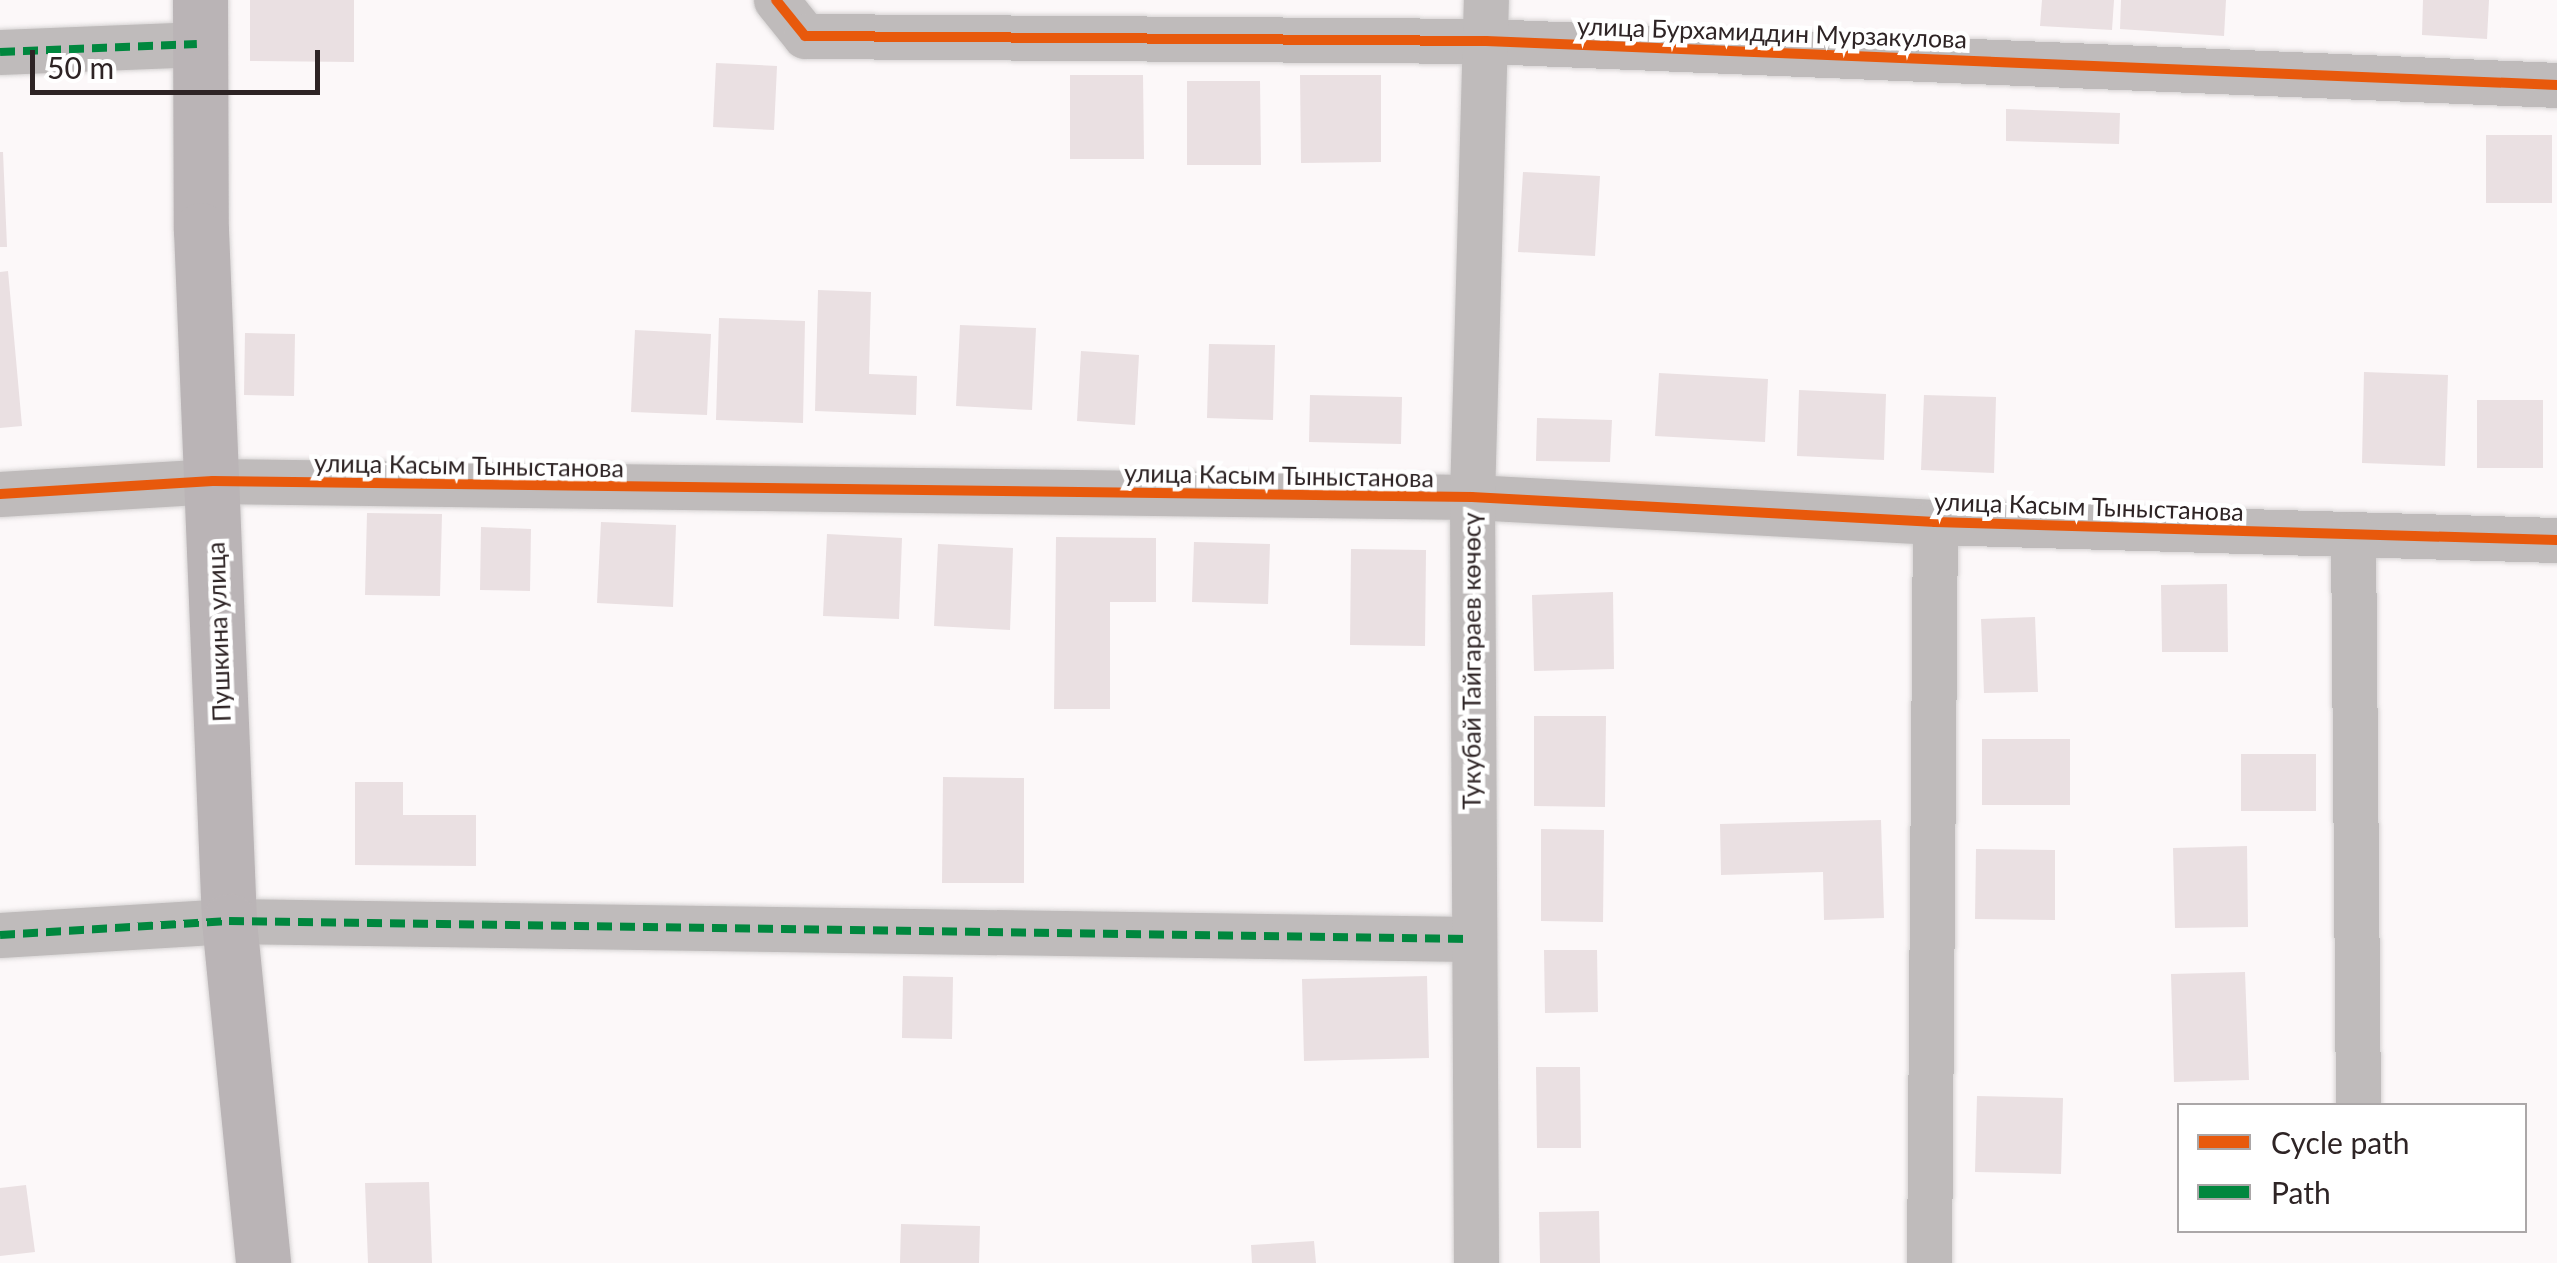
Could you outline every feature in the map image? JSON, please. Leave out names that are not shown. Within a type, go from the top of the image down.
[{"type":"highway","name":"Пушкина улица","points":[[198,22],[229,921],[263,1263]]},
{"type":"street","name":"улица Бурхамиддин Мурзакулова","points":[[776,0],[805,36],[1486,20],[2557,84]]},
{"type":"street","name":"Тукубай Тайгараев көчөсү","points":[[1476,1263],[1470,939],[1472,497],[1486,20]]},
{"type":"street","points":[[0,52],[198,22]]},
{"type":"street","name":"улица Касым Тыныстанова","points":[[0,494],[212,482],[1472,497],[1934,522],[2557,540]]},
{"type":"street","points":[[1930,1263],[1934,522]]},
{"type":"street","points":[[2353,534],[2358,1103]]},
{"type":"street","points":[[0,934],[229,921],[1470,939]]},
{"type":"building","points":[[250,0],[354,0],[354,62],[250,61]]},
{"type":"building","points":[[2042,0],[2114,0],[2112,30],[2040,26]]},
{"type":"building","points":[[2121,0],[2226,0],[2224,36],[2120,29]]},
{"type":"building","points":[[2423,0],[2489,0],[2487,39],[2422,35]]},
{"type":"building","points":[[716,63],[777,66],[774,130],[713,127]]},
{"type":"building","points":[[1070,75],[1143,75],[1144,159],[1070,159]]},
{"type":"building","points":[[1300,75],[1381,75],[1381,162],[1301,163]]},
{"type":"building","points":[[1187,81],[1260,81],[1261,165],[1187,165]]},
{"type":"building","points":[[2006,109],[2120,113],[2119,144],[2006,141]]},
{"type":"building","points":[[2486,135],[2552,135],[2552,203],[2486,203]]},
{"type":"building","points":[[3,152],[7,247],[0,247]]},
{"type":"building","points":[[1523,172],[1600,176],[1595,256],[1518,252]]},
{"type":"building","points":[[8,271],[22,426],[0,428],[0,272]]},
{"type":"building","points":[[818,290],[871,292],[869,374],[917,376],[916,415],[815,411]]},
{"type":"building","points":[[719,318],[805,321],[803,423],[716,420]]},
{"type":"building","points":[[960,325],[1036,328],[1032,410],[956,406]]},
{"type":"building","points":[[635,330],[711,334],[707,415],[631,412]]},
{"type":"building","points":[[245,333],[295,334],[294,396],[244,395]]},
{"type":"building","points":[[1209,344],[1275,345],[1273,420],[1207,418]]},
{"type":"building","points":[[1081,351],[1139,355],[1135,425],[1077,421]]},
{"type":"building","points":[[2364,372],[2448,375],[2445,466],[2362,463]]},
{"type":"building","points":[[1659,373],[1768,379],[1765,442],[1655,436]]},
{"type":"building","points":[[1799,390],[1886,394],[1884,460],[1797,456]]},
{"type":"building","points":[[1310,395],[1402,397],[1401,444],[1309,442]]},
{"type":"building","points":[[1924,395],[1996,397],[1994,473],[1921,470]]},
{"type":"building","points":[[2477,400],[2543,400],[2543,468],[2477,468]]},
{"type":"building","points":[[1537,418],[1612,420],[1610,462],[1536,461]]},
{"type":"building","points":[[367,513],[442,514],[440,596],[365,595]]},
{"type":"building","points":[[601,522],[676,525],[673,607],[597,603]]},
{"type":"building","points":[[481,527],[531,529],[530,591],[480,590]]},
{"type":"building","points":[[827,534],[902,538],[899,619],[823,616]]},
{"type":"building","points":[[1056,537],[1156,538],[1156,602],[1110,602],[1110,709],[1054,709]]},
{"type":"building","points":[[1194,542],[1270,544],[1268,604],[1192,602]]},
{"type":"building","points":[[938,544],[1013,548],[1010,630],[934,626]]},
{"type":"building","points":[[1351,549],[1426,550],[1425,646],[1350,645]]},
{"type":"building","points":[[2227,584],[2228,652],[2162,652],[2161,585]]},
{"type":"building","points":[[1613,592],[1614,669],[1534,671],[1532,595]]},
{"type":"building","points":[[2035,617],[2038,692],[1984,693],[1981,619]]},
{"type":"building","points":[[1534,716],[1606,716],[1605,807],[1534,806]]},
{"type":"building","points":[[1982,739],[2070,739],[2070,805],[1982,805]]},
{"type":"building","points":[[2241,754],[2316,754],[2316,811],[2241,811]]},
{"type":"building","points":[[943,777],[1024,778],[1024,883],[942,883]]},
{"type":"building","points":[[355,782],[403,782],[403,815],[476,815],[476,866],[355,865]]},
{"type":"building","points":[[1881,820],[1884,918],[1824,920],[1823,872],[1721,875],[1720,824]]},
{"type":"building","points":[[1541,829],[1604,830],[1603,922],[1541,921]]},
{"type":"building","points":[[2247,846],[2248,927],[2175,928],[2173,848]]},
{"type":"building","points":[[1976,849],[2055,850],[2055,920],[1975,919]]},
{"type":"building","points":[[1544,950],[1597,950],[1598,1012],[1545,1013]]},
{"type":"building","points":[[2245,972],[2249,1080],[2174,1082],[2171,974]]},
{"type":"building","points":[[903,976],[953,977],[952,1039],[902,1038]]},
{"type":"building","points":[[1427,976],[1429,1058],[1304,1061],[1302,979]]},
{"type":"building","points":[[1536,1067],[1580,1067],[1581,1148],[1537,1148]]},
{"type":"building","points":[[1977,1096],[2063,1098],[2061,1174],[1975,1172]]},
{"type":"building","points":[[429,1182],[432,1263],[368,1263],[365,1183]]},
{"type":"building","points":[[26,1185],[35,1252],[0,1256],[0,1188]]},
{"type":"building","points":[[1599,1211],[1600,1263],[1540,1263],[1539,1212]]},
{"type":"building","points":[[901,1224],[980,1226],[979,1263],[900,1263]]},
{"type":"building","points":[[1314,1241],[1316,1263],[1252,1263],[1251,1245]]},
{"type":"marked path","points":[[0,52],[197,44]]},
{"type":"marked path","points":[[0,935],[229,921],[1470,939]]},
{"type":"cycle path","points":[[776,0],[805,36],[1486,41],[2557,85]]},
{"type":"cycle path","points":[[0,494],[213,481],[1472,497],[1935,522],[2557,540]]}]
